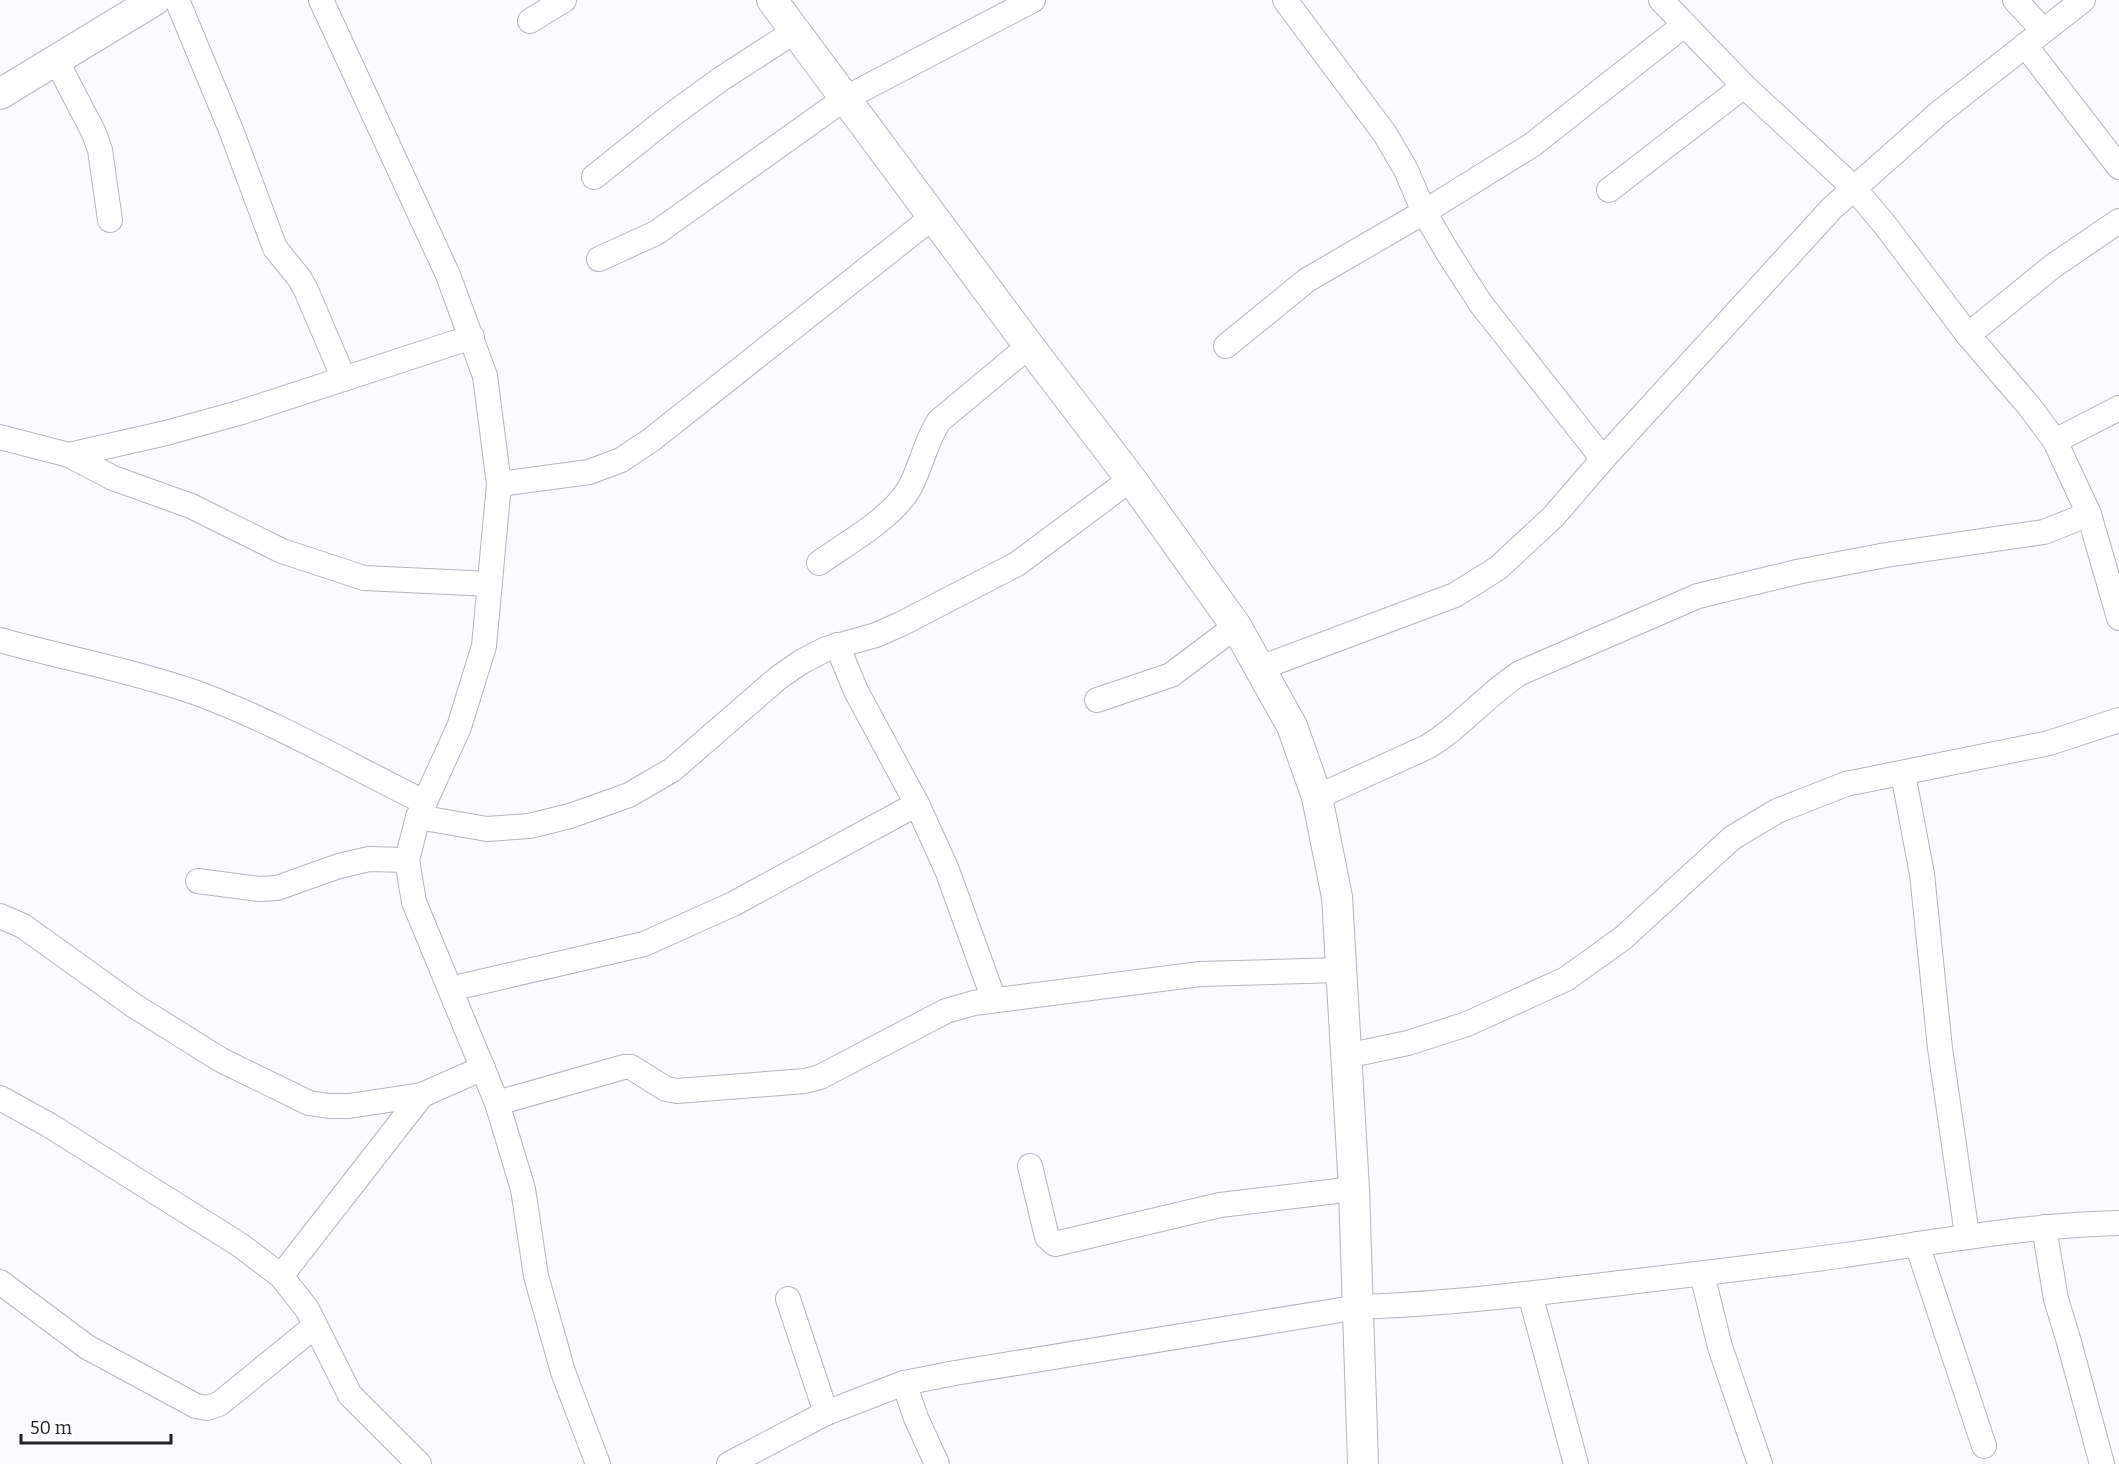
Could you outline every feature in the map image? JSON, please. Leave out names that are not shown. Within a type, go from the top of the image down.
[{"type":"street","points":[[0,94],[155,0]]},
{"type":"street","points":[[177,0],[231,130],[275,248],[306,290],[344,379]]},
{"type":"street","points":[[321,0],[448,275],[485,376],[499,484],[484,646],[459,728],[421,809],[407,860],[414,902],[497,1104],[523,1189],[536,1276],[563,1372],[598,1464]]},
{"type":"street","points":[[530,21],[564,0]]},
{"type":"street","points":[[772,0],[1029,346],[1131,479],[1236,626],[1292,726],[1317,796],[1337,897],[1354,1189],[1363,1464]]},
{"type":"street","points":[[599,259],[656,233],[844,99],[1033,0]]},
{"type":"street","points":[[1285,0],[1385,134],[1406,170],[1424,212],[1481,304],[1603,459]]},
{"type":"street","points":[[1660,0],[1744,86],[1854,188],[1892,234],[1968,335],[2029,406],[2055,441],[2089,514],[2119,618]]},
{"type":"street","points":[[2014,0],[2034,38],[2119,167]]},
{"type":"street","points":[[1260,668],[1455,595],[1498,568],[1552,517],[1832,208],[1939,113],[2083,0]]},
{"type":"street","points":[[1226,346],[1307,280],[1424,212],[1532,145],[1684,25]]},
{"type":"street","points":[[594,177],[682,107],[795,31]]},
{"type":"street","points":[[56,60],[97,141],[110,220]]},
{"type":"street","points":[[1609,190],[1744,86]]},
{"type":"street","points":[[499,484],[589,472],[621,460],[661,433],[934,216]]},
{"type":"street","points":[[1968,335],[2054,267],[2119,221]]},
{"type":"street","points":[[69,454],[156,435],[242,412],[472,337]]},
{"type":"street","points":[[819,563],[883,518],[909,489],[931,432],[939,421],[1029,346]]},
{"type":"street","points":[[2055,441],[2119,408]]},
{"type":"street","points":[[0,437],[69,454],[113,478],[191,506],[282,551],[364,578],[490,584]]},
{"type":"street","points":[[0,640],[151,678],[240,710],[421,809],[487,829],[529,826],[570,816],[628,795],[672,770],[778,678],[801,662],[837,645],[876,635],[902,624],[1017,564],[1131,479]]},
{"type":"street","points":[[1317,796],[1435,743],[1505,683],[1520,673],[1698,597],[1797,573],[1886,555],[2044,532],[2089,514]]},
{"type":"street","points":[[1097,700],[1171,675],[1236,626]]},
{"type":"street","points":[[837,645],[861,701],[917,804],[947,870],[994,1000]]},
{"type":"street","points":[[1346,1056],[1408,1042],[1467,1024],[1566,980],[1623,938],[1732,838],[1777,811],[1846,784],[2049,743],[2119,720]]},
{"type":"street","points":[[1903,774],[1922,874],[1940,1048],[1967,1235]]},
{"type":"street","points":[[450,989],[644,944],[733,904],[917,804]]},
{"type":"street","points":[[198,880],[259,889],[277,888],[339,866],[369,859],[407,860]]},
{"type":"street","points":[[0,916],[23,926],[133,1005],[211,1054],[309,1103],[329,1107],[349,1106],[422,1095],[483,1068]]},
{"type":"street","points":[[497,1104],[624,1066],[631,1067],[666,1089],[677,1091],[805,1081],[820,1077],[946,1011],[974,1003],[1200,974],[1341,970]]},
{"type":"street","points":[[281,1276],[422,1095]]},
{"type":"street","points":[[0,1098],[49,1125],[240,1245],[281,1276],[307,1309],[350,1395],[419,1464]]},
{"type":"street","points":[[1030,1166],[1047,1237],[1055,1244],[1220,1205],[1354,1189]]},
{"type":"street","points":[[729,1464],[755,1458],[826,1413],[904,1383],[955,1372],[1359,1307],[1417,1305],[1530,1294],[1702,1274],[1967,1235],[2082,1224],[2119,1223]]},
{"type":"street","points":[[2044,1227],[2056,1299],[2102,1464]]},
{"type":"street","points":[[1917,1244],[1984,1446]]},
{"type":"street","points":[[1702,1274],[1720,1347],[1760,1464]]},
{"type":"street","points":[[0,1282],[87,1347],[196,1406],[207,1408],[219,1404],[315,1326]]},
{"type":"street","points":[[1530,1294],[1576,1464]]},
{"type":"street","points":[[788,1299],[826,1413]]},
{"type":"street","points":[[904,1383],[916,1418],[938,1464]]}]
